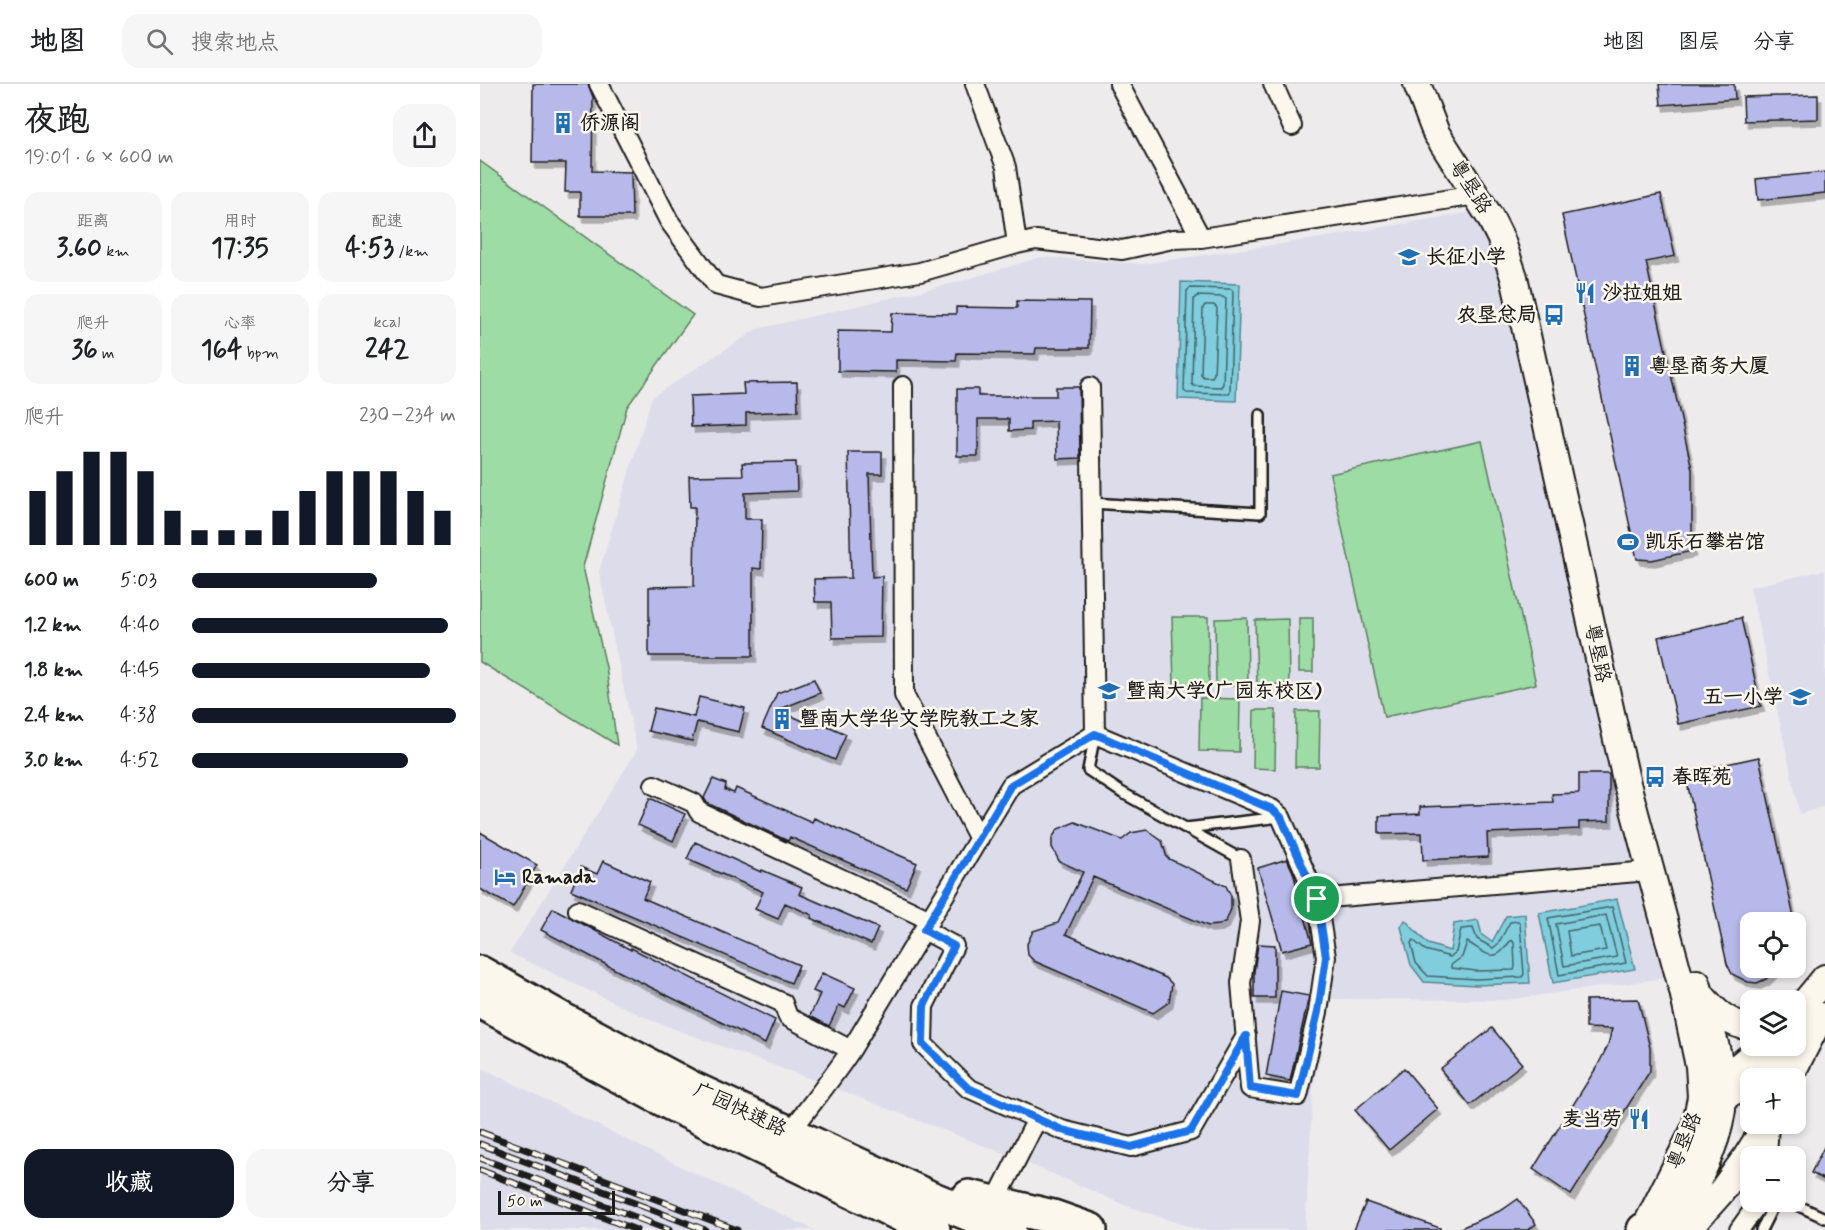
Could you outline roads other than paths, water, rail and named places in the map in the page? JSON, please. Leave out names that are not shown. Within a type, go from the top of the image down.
[{"type":"highway","points":[[480,957],[520,996]]},
{"type":"highway","name":"广园快速路","points":[[480,973],[691,1088],[894,1180],[1002,1216]]},
{"type":"highway","name":"广园快速路","points":[[480,1001],[614,1075],[933,1230]]},
{"type":"highway","points":[[480,1023],[595,1086],[884,1230]]},
{"type":"highway","points":[[595,1086],[808,1171]]},
{"type":"highway","points":[[1002,1216],[1053,1217],[1090,1230]]},
{"type":"main road","name":"粤垦路","points":[[1417,84],[1436,133],[1501,239],[1514,277],[1606,694],[1649,871],[1683,991],[1699,1066],[1715,1092]]},
{"type":"main road","name":"粤垦路","points":[[1434,84],[1438,100],[1453,132],[1509,219],[1526,265],[1654,824],[1700,993],[1720,1125],[1712,1147],[1672,1230]]},
{"type":"main road","points":[[1806,1002],[1825,978]]},
{"type":"main road","points":[[1700,993],[1724,1018],[1740,1026]]},
{"type":"main road","points":[[1806,1038],[1823,1014]]},
{"type":"main road","points":[[1715,1092],[1753,1056]]},
{"type":"main road","points":[[1768,1068],[1785,1056]]},
{"type":"main road","points":[[1715,1092],[1740,1085]]},
{"type":"main road","name":"粤垦路","points":[[1644,1230],[1715,1092]]},
{"type":"main road","points":[[1687,1230],[1721,1192],[1761,1134]]},
{"type":"street","points":[[599,84],[669,221],[716,285],[761,297],[920,272],[1036,240],[1122,250],[1173,239],[1201,238],[1476,195]]},
{"type":"street","points":[[975,84],[1006,167],[1017,244]]},
{"type":"street","points":[[1119,84],[1201,238]]},
{"type":"street","points":[[1273,84],[1292,126]]},
{"type":"street","points":[[903,386],[904,695],[979,839]]},
{"type":"street","points":[[1090,387],[1095,734]]},
{"type":"street","points":[[790,1133],[851,1050],[1011,785],[1095,734]]},
{"type":"street","points":[[1095,734],[1272,809],[1281,817],[1317,899],[1326,957],[1318,1012],[1298,1096],[1250,1088],[1241,983],[1250,921],[1241,860]]},
{"type":"street","points":[[654,785],[694,802],[699,812],[927,925],[954,946],[924,1006],[923,1044],[968,1088],[1036,1119],[1062,1130],[1131,1147],[1191,1131],[1246,1036]]},
{"type":"street","points":[[1317,899],[1649,871]]},
{"type":"street","points":[[578,910],[783,1003],[788,1017],[851,1050]]},
{"type":"street","points":[[1002,1216],[1036,1119]]},
{"type":"street","points":[[1739,1230],[1752,1212]]},
{"type":"lane","points":[[1091,503],[1260,513],[1260,415]]},
{"type":"lane","points":[[1095,734],[1088,770],[1121,792],[1241,860]]},
{"type":"lane","points":[[1186,828],[1281,817]]},
{"type":"lane","points":[[1806,1209],[1825,1218]]},
{"type":"lane","points":[[1761,1230],[1770,1212]]},
{"type":"water","points":[[1181,282],[1240,284],[1236,401],[1178,399]]},
{"type":"water","points":[[1617,899],[1635,969],[1553,983],[1539,913]]},
{"type":"water","points":[[1525,914],[1530,983],[1476,985],[1424,982],[1411,965],[1401,927],[1405,920],[1428,944],[1450,951],[1454,924],[1478,920],[1482,935],[1492,942],[1506,916]]},
{"type":"railway","points":[[480,1132],[737,1230]]},
{"type":"railway","points":[[480,1144],[705,1230]]},
{"type":"railway","points":[[480,1158],[669,1230]]},
{"type":"railway","points":[[480,1170],[636,1230]]},
{"type":"place","name":"侨源阁","points":[[563,123]]},
{"type":"place","name":"长征小学","points":[[1409,257]]},
{"type":"place","name":"沙拉姐姐","points":[[1585,293]]},
{"type":"place","name":"农垦总局","points":[[1554,315]]},
{"type":"place","name":"粤垦商务大厦","points":[[1632,366]]},
{"type":"place","name":"凯乐石攀岩馆","points":[[1628,542]]},
{"type":"place","name":"暨南大学(广园东校区)","points":[[1109,691]]},
{"type":"place","name":"五一小学","points":[[1800,697]]},
{"type":"place","name":"暨南大学华文学院教工之家","points":[[782,719]]},
{"type":"place","name":"春晖苑","points":[[1655,777]]},
{"type":"place","name":"Ramada","points":[[505,877]]},
{"type":"place","name":"麦当劳","points":[[1639,1119]]}]
